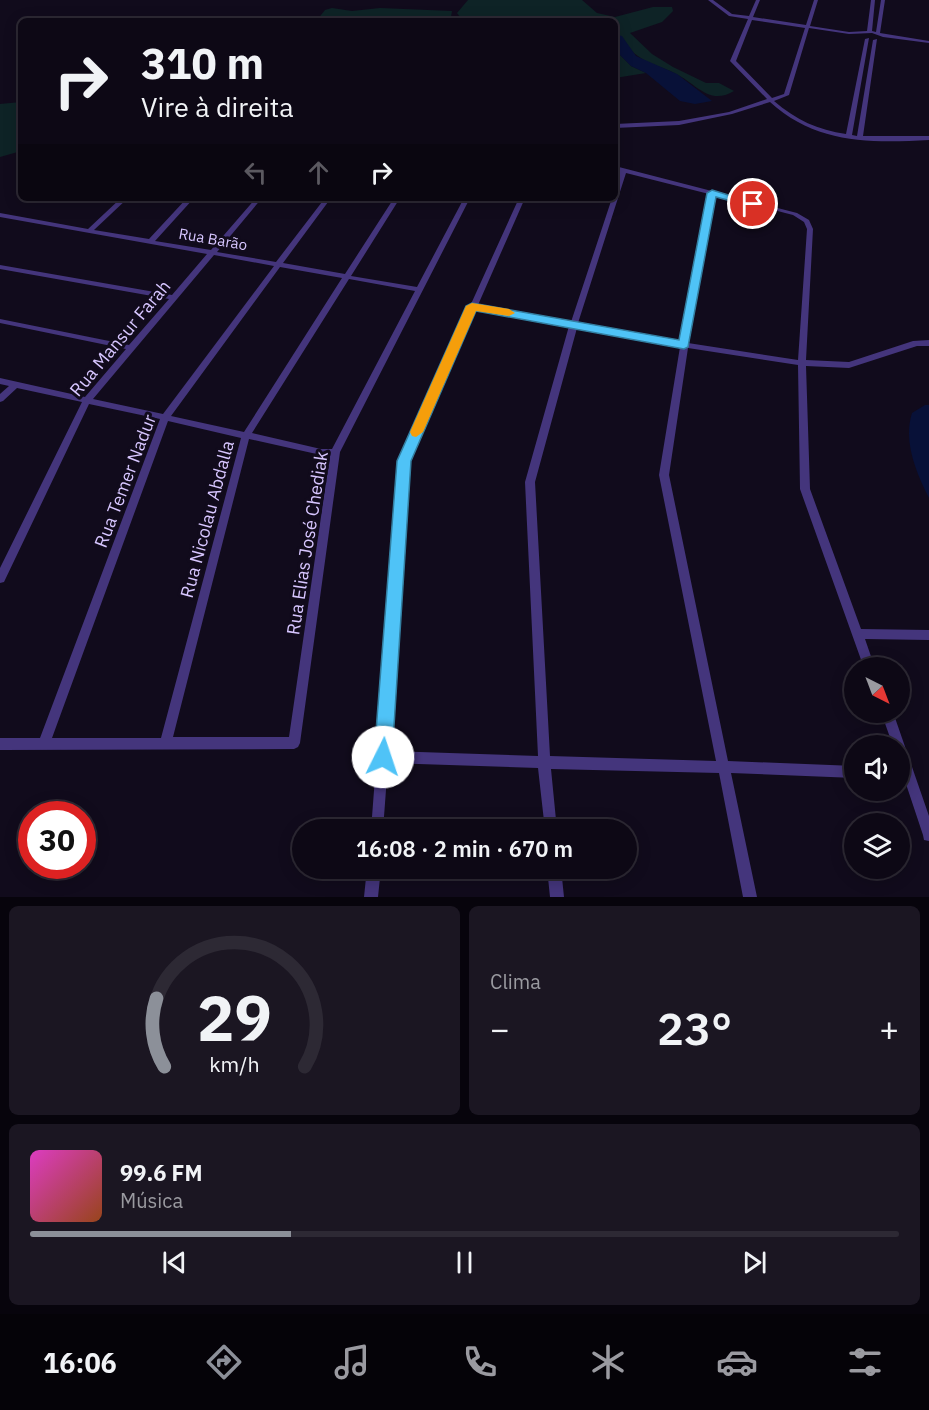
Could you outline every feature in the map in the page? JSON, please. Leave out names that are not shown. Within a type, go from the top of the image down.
[{"type":"street","points":[[710,0],[731,15],[929,44]]},
{"type":"street","points":[[758,0],[733,61],[773,100],[802,124],[849,136],[891,140],[929,138]]},
{"type":"street","points":[[618,126],[679,123],[730,113],[786,96],[816,0]]},
{"type":"street","points":[[849,136],[873,0]]},
{"type":"street","points":[[860,137],[879,37],[883,0]]},
{"type":"street","points":[[620,169],[795,214],[807,221],[810,229],[802,363],[805,489],[866,657]]},
{"type":"street","points":[[712,193],[684,345],[664,475],[750,897]]},
{"type":"street","points":[[89,231],[122,201]]},
{"type":"street","points":[[150,242],[188,201]]},
{"type":"street","name":"Rua Mansur Farah","points":[[0,579],[87,400],[257,201]]},
{"type":"street","name":"Rua Temer Nadur","points":[[44,744],[165,417],[326,201]]},
{"type":"street","name":"Rua Nicolau Abdalla","points":[[165,744],[246,435],[395,201]]},
{"type":"street","name":"Rua Elias José Chediak","points":[[165,744],[294,743],[335,452],[465,201]]},
{"type":"street","points":[[378,819],[404,461],[521,201]]},
{"type":"street","points":[[550,819],[544,764],[530,482],[611,201]]},
{"type":"street","name":"Rua Barão","points":[[0,215],[420,290]]},
{"type":"street","points":[[0,267],[174,298]]},
{"type":"street","points":[[472,306],[684,345],[802,363],[849,365],[916,343],[929,343]]},
{"type":"street","points":[[0,321],[131,348]]},
{"type":"street","points":[[0,381],[321,452],[335,452]]},
{"type":"street","points":[[0,399],[16,384]]},
{"type":"street","points":[[857,634],[929,635]]},
{"type":"street","points":[[0,744],[165,744]]},
{"type":"street","points":[[383,757],[544,764],[722,765],[844,771]]},
{"type":"street","points":[[910,788],[929,835]]},
{"type":"street","points":[[371,897],[373,879]]},
{"type":"street","points":[[556,879],[557,897]]},
{"type":"green space","points":[[468,0],[582,0],[597,13],[615,17],[653,7],[672,7],[673,11],[662,22],[630,33],[652,54],[673,67],[706,83],[719,83],[734,91],[725,95],[710,95],[676,74],[642,59],[618,36],[618,18],[461,18],[457,13]]},
{"type":"green space","points":[[332,8],[352,11],[380,8],[452,11],[451,17],[445,18],[319,18],[325,10]]},
{"type":"green space","points":[[618,53],[631,66],[646,73],[618,78]]},
{"type":"green space","points":[[18,102],[18,152],[0,157],[0,104]]},
{"type":"shaded area","points":[[618,35],[622,36],[636,56],[677,74],[712,101],[695,104],[680,101],[646,73],[631,66],[618,53]]},
{"type":"shaded area","points":[[929,405],[929,498],[912,457],[909,435],[912,413]]},
{"type":"slow traffic","points":[[416,432],[472,306],[509,313]]},
{"type":"route","points":[[383,757],[404,461],[472,306],[684,345],[712,193],[753,204]]}]
